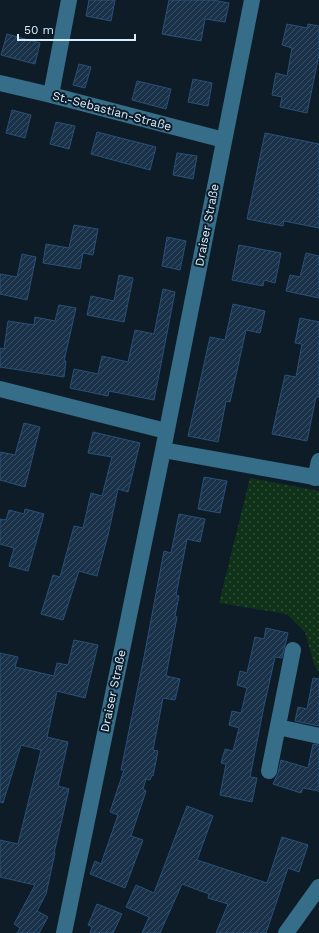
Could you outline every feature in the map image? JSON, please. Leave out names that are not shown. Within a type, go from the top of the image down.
[{"type":"street","points":[[51,95],[69,0]]},
{"type":"street","name":"Draiser Straße","points":[[64,933],[163,450],[252,0]]},
{"type":"street","name":"St.-Sebastian-Straße","points":[[0,83],[224,140]]},
{"type":"street","points":[[0,389],[166,431]]},
{"type":"street","points":[[163,450],[317,478],[319,461]]},
{"type":"street","points":[[269,770],[293,650]]},
{"type":"street","points":[[278,727],[319,736]]},
{"type":"street","points":[[286,933],[319,887]]},
{"type":"green space","points":[[250,478],[319,491],[319,672],[314,664],[305,632],[287,614],[219,603]]},
{"type":"building","points":[[89,0],[115,0],[111,21],[86,16]]},
{"type":"building","points":[[169,0],[213,0],[229,3],[225,22],[205,19],[201,41],[162,34]]},
{"type":"building","points":[[287,24],[307,28],[308,24],[319,26],[319,55],[307,113],[280,107],[282,97],[272,95],[276,73],[287,76],[292,48],[282,45]]},
{"type":"building","points":[[7,34],[40,43],[35,64],[1,55]]},
{"type":"building","points":[[79,64],[91,67],[85,88],[73,85]]},
{"type":"building","points":[[193,79],[212,83],[208,106],[188,102]]},
{"type":"building","points":[[137,81],[171,89],[166,109],[132,100]]},
{"type":"building","points":[[12,110],[31,115],[25,138],[6,133]]},
{"type":"building","points":[[56,122],[75,126],[69,149],[50,144]]},
{"type":"building","points":[[97,132],[156,147],[150,170],[91,154]]},
{"type":"building","points":[[265,133],[319,144],[319,228],[284,221],[283,226],[247,219]]},
{"type":"building","points":[[177,153],[197,156],[193,179],[173,175]]},
{"type":"building","points":[[74,225],[98,229],[93,255],[83,253],[80,269],[43,263],[46,244],[69,248]]},
{"type":"building","points":[[167,237],[186,241],[180,270],[162,266]]},
{"type":"building","points":[[239,245],[281,253],[275,283],[264,280],[263,286],[232,280]]},
{"type":"building","points":[[306,253],[319,256],[319,298],[286,291],[290,275],[300,277]]},
{"type":"building","points":[[22,254],[36,257],[27,300],[0,294],[0,274],[17,277]]},
{"type":"building","points":[[119,275],[133,278],[124,322],[87,315],[91,296],[114,301]]},
{"type":"building","points":[[163,289],[175,292],[154,400],[109,391],[108,396],[70,388],[74,369],[98,374],[102,356],[128,362],[135,330],[154,334]]},
{"type":"building","points":[[233,304],[265,311],[260,333],[246,330],[230,402],[226,401],[218,442],[188,436],[210,337],[225,340]]},
{"type":"building","points":[[59,305],[76,308],[64,361],[66,361],[64,377],[0,367],[0,348],[4,349],[8,321],[34,325],[35,317],[55,321]]},
{"type":"building","points":[[300,318],[319,322],[319,397],[316,397],[307,441],[272,434],[285,375],[296,377],[302,344],[295,343]]},
{"type":"building","points":[[24,423],[40,427],[25,487],[0,480],[0,452],[15,455]]},
{"type":"building","points":[[93,432],[140,443],[128,492],[118,489],[97,576],[79,571],[63,620],[41,614],[53,575],[60,577],[74,526],[83,528],[91,493],[102,496],[112,457],[88,453]]},
{"type":"building","points":[[204,477],[227,481],[220,513],[198,509]]},
{"type":"building","points":[[25,509],[44,514],[28,571],[9,566],[14,548],[0,544],[0,519],[6,520],[9,510],[24,514]]},
{"type":"building","points":[[179,514],[205,519],[200,542],[187,539],[176,595],[179,596],[175,616],[177,617],[166,676],[180,679],[175,700],[163,698],[153,750],[158,751],[153,776],[152,775],[150,780],[146,779],[143,789],[146,791],[131,836],[143,840],[125,888],[90,874],[95,861],[101,864],[118,815],[110,812],[124,770],[121,770],[164,551],[171,553]]},
{"type":"building","points":[[266,628],[288,633],[282,658],[275,657],[264,706],[250,777],[257,778],[252,802],[220,795],[226,764],[221,763],[225,749],[233,751],[239,728],[229,725],[232,711],[241,713],[247,688],[237,685],[240,671],[247,673],[255,637],[264,639]]},
{"type":"building","points":[[74,640],[98,645],[85,698],[57,691],[47,737],[68,742],[58,786],[69,789],[46,894],[37,911],[48,917],[39,933],[17,933],[20,928],[14,924],[35,885],[0,877],[0,840],[18,844],[41,750],[21,745],[3,803],[0,802],[0,653],[18,657],[15,667],[54,676],[57,663],[68,665]]},
{"type":"building","points":[[313,678],[319,679],[319,726],[295,721],[298,707],[307,709]]},
{"type":"building","points":[[313,744],[319,745],[319,791],[303,788],[301,793],[273,784],[278,773],[281,760],[308,768]]},
{"type":"building","points":[[187,806],[213,816],[197,860],[267,883],[282,837],[308,845],[299,872],[288,868],[266,933],[216,933],[228,904],[208,898],[209,894],[182,884],[160,933],[142,933],[149,917],[126,907],[136,885],[154,893]]},
{"type":"building","points":[[97,904],[122,914],[113,933],[90,933],[92,927],[88,925]]}]
